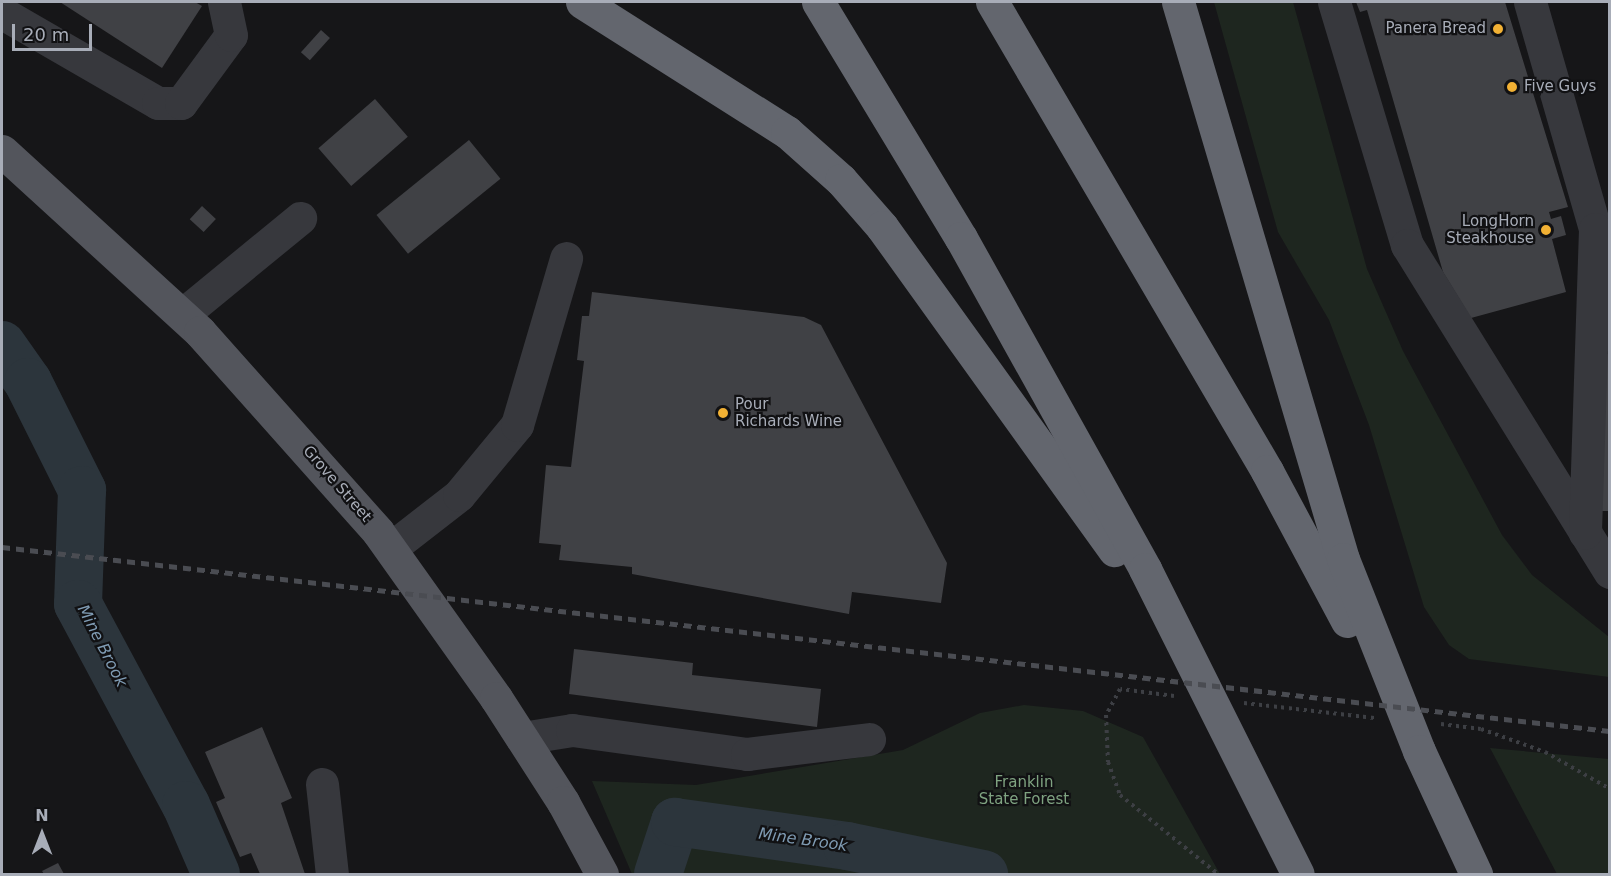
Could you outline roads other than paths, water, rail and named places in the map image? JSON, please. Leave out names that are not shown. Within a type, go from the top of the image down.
[{"type":"highway","points":[[582,2],[786,132],[841,180],[882,227],[1138,572]]},
{"type":"highway","points":[[818,2],[961,238],[1138,572],[1226,712],[1252,782],[1298,874]]},
{"type":"highway","points":[[992,2],[1352,611],[1423,737],[1453,822],[1476,874]]},
{"type":"highway","points":[[1178,2],[1352,611]]},
{"type":"main road","name":"Grove Street","points":[[2,151],[182,315],[391,548],[522,738],[598,868]]},
{"type":"street","points":[[2,13],[158,103],[181,103],[231,35],[224,2]]},
{"type":"street","points":[[1334,2],[1407,245],[1610,572]]},
{"type":"street","points":[[1530,2],[1595,229],[1600,342],[1586,533]]},
{"type":"street","points":[[182,315],[300,218]]},
{"type":"street","points":[[391,548],[459,495],[517,425],[566,258]]},
{"type":"street","points":[[522,738],[572,730],[747,754],[869,739]]},
{"type":"street","points":[[322,784],[332,874]]},
{"type":"waterway","name":"Mine Brook","points":[[2,345],[28,382],[82,490],[78,604],[186,805],[216,874]]},
{"type":"waterway","name":"Mine Brook","points":[[658,874],[675,822],[847,846],[984,874]]},
{"type":"railway","points":[[2,547],[1610,731]]},
{"type":"place","name":"Panera Bread","points":[[1498,29]]},
{"type":"place","name":"Five Guys","points":[[1512,87]]},
{"type":"place","name":"LongHorn Steakhouse","points":[[1546,230]]},
{"type":"place","name":"Pour Richards Wine","points":[[723,413]]},
{"type":"park label","name":"Franklin State Forest","points":[[1024,790]]}]
